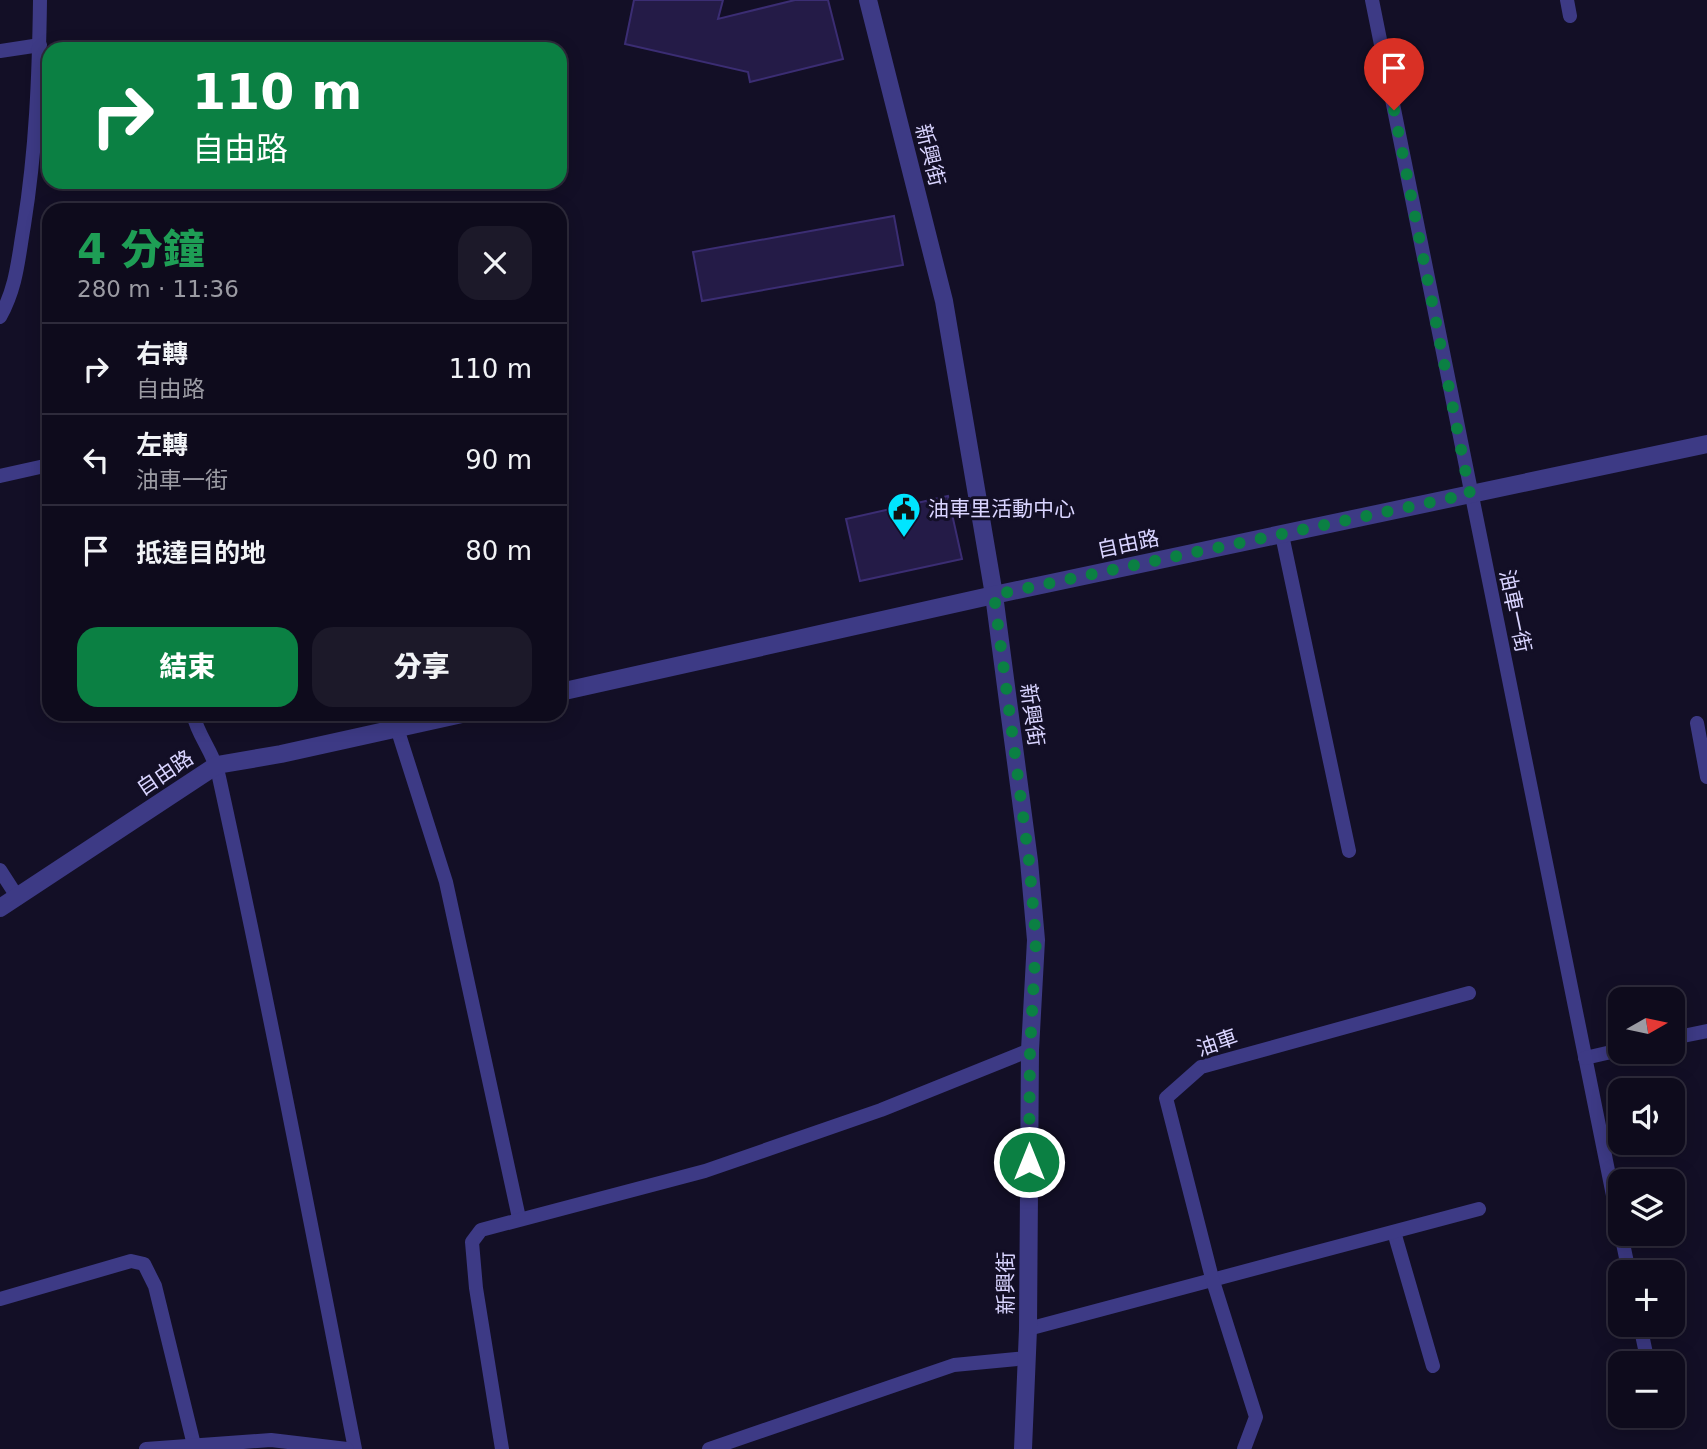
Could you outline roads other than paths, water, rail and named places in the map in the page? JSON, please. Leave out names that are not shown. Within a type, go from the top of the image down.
[{"type":"street","name":"新興街","points":[[868,0],[944,301],[994,595],[1029,861],[1036,940],[1030,1050],[1028,1329],[1023,1449]]},
{"type":"street","name":"自由路","points":[[567,690],[994,595],[1707,444]]},
{"type":"street","name":"自由路","points":[[0,908],[217,765],[429,721]]},
{"type":"lane","points":[[0,317],[13,292],[31,180],[40,74],[40,0]]},
{"type":"lane","name":"油車一街","points":[[1372,0],[1608,1169]]},
{"type":"lane","points":[[1567,0],[1570,16]]},
{"type":"lane","points":[[0,51],[40,45]]},
{"type":"lane","points":[[0,476],[42,467]]},
{"type":"lane","points":[[1282,535],[1349,851]]},
{"type":"lane","points":[[194,721],[217,765],[261,969],[355,1449]]},
{"type":"lane","points":[[1697,723],[1707,777]]},
{"type":"lane","points":[[397,728],[446,882],[519,1218]]},
{"type":"lane","points":[[0,870],[18,898]]},
{"type":"lane","name":"油車","points":[[1244,1449],[1256,1418],[1212,1278],[1166,1098],[1201,1067],[1469,993]]},
{"type":"lane","points":[[1685,1036],[1707,1031]]},
{"type":"lane","points":[[502,1449],[476,1288],[472,1242],[481,1230],[705,1171],[881,1110],[1030,1050]]},
{"type":"lane","points":[[1585,1058],[1608,1053]]},
{"type":"lane","points":[[1028,1329],[1479,1209]]},
{"type":"lane","points":[[1394,1232],[1433,1366]]},
{"type":"lane","points":[[0,1299],[131,1261],[144,1264],[155,1286],[194,1445]]},
{"type":"lane","points":[[709,1449],[954,1365],[1027,1358]]},
{"type":"lane","points":[[146,1449],[271,1440],[347,1449]]},
{"type":"place","name":"油車里活動中心","points":[[904,539]]}]
